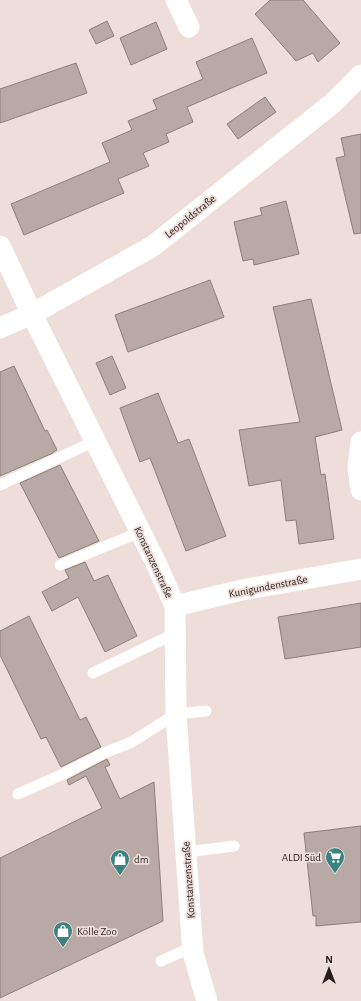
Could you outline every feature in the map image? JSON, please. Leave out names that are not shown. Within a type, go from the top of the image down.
[{"type":"street","points":[[176,0],[189,28]]},
{"type":"street","name":"Leopoldstraße","points":[[0,328],[32,314],[153,246],[333,103],[361,75]]},
{"type":"street","name":"Konstanzenstraße","points":[[0,246],[32,314],[157,566],[175,606],[174,634],[176,714],[192,947],[207,1001]]},
{"type":"street","points":[[361,442],[358,468],[361,490]]},
{"type":"street","name":"Kunigundenstraße","points":[[175,606],[242,590],[361,570]]},
{"type":"lane","points":[[0,485],[95,441]]},
{"type":"lane","points":[[60,566],[140,532]]},
{"type":"lane","points":[[93,673],[174,634]]},
{"type":"lane","points":[[18,794],[61,775],[106,752],[130,743],[176,714],[206,711]]},
{"type":"lane","points":[[186,852],[234,846]]},
{"type":"lane","points":[[161,961],[192,947]]},
{"type":"building","points":[[270,0],[303,0],[340,43],[318,62],[313,53],[296,61],[255,14]]},
{"type":"building","points":[[107,21],[114,36],[96,44],[89,30]]},
{"type":"building","points":[[156,22],[167,49],[131,65],[120,38]]},
{"type":"building","points":[[252,38],[267,73],[187,107],[193,122],[166,134],[169,142],[143,153],[149,166],[118,179],[124,193],[24,235],[11,204],[110,162],[102,143],[132,130],[128,121],[157,109],[153,100],[203,79],[196,62]]},
{"type":"building","points":[[76,63],[87,93],[0,123],[0,89]]},
{"type":"building","points":[[265,97],[276,112],[238,139],[227,124]]},
{"type":"building","points":[[361,134],[361,233],[354,234],[336,158],[345,156],[341,138]]},
{"type":"building","points":[[286,201],[299,254],[254,265],[253,259],[243,261],[234,222],[262,215],[260,208]]},
{"type":"building","points":[[210,280],[224,317],[128,352],[115,315]]},
{"type":"building","points":[[311,299],[342,430],[315,437],[321,475],[325,474],[334,539],[299,544],[296,520],[286,521],[281,480],[249,486],[239,430],[300,422],[273,307]]},
{"type":"building","points":[[112,356],[126,388],[110,395],[96,363]]},
{"type":"building","points":[[14,366],[45,431],[47,430],[57,450],[0,476],[0,372]]},
{"type":"building","points":[[158,393],[178,443],[189,439],[226,536],[186,551],[150,458],[140,462],[120,408]]},
{"type":"building","points":[[60,465],[99,541],[59,558],[20,483]]},
{"type":"building","points":[[85,562],[94,581],[108,575],[137,636],[105,652],[78,597],[52,611],[42,592],[69,578],[65,570]]},
{"type":"building","points":[[361,603],[361,647],[285,659],[278,617]]},
{"type":"building","points":[[29,616],[80,720],[86,717],[101,747],[61,767],[46,737],[41,739],[0,655],[0,631]]},
{"type":"building","points":[[107,759],[110,765],[105,767],[120,799],[154,782],[163,921],[0,998],[0,858],[102,808],[86,776],[69,785],[67,780]]},
{"type":"building","name":"ALDI Süd","points":[[361,826],[361,922],[316,926],[316,916],[313,916],[304,833]]},
{"type":"place","name":"ALDI Süd","points":[[335,874]]},
{"type":"place","name":"dm","points":[[120,876]]},
{"type":"place","name":"Kölle Zoo","points":[[63,948]]}]
